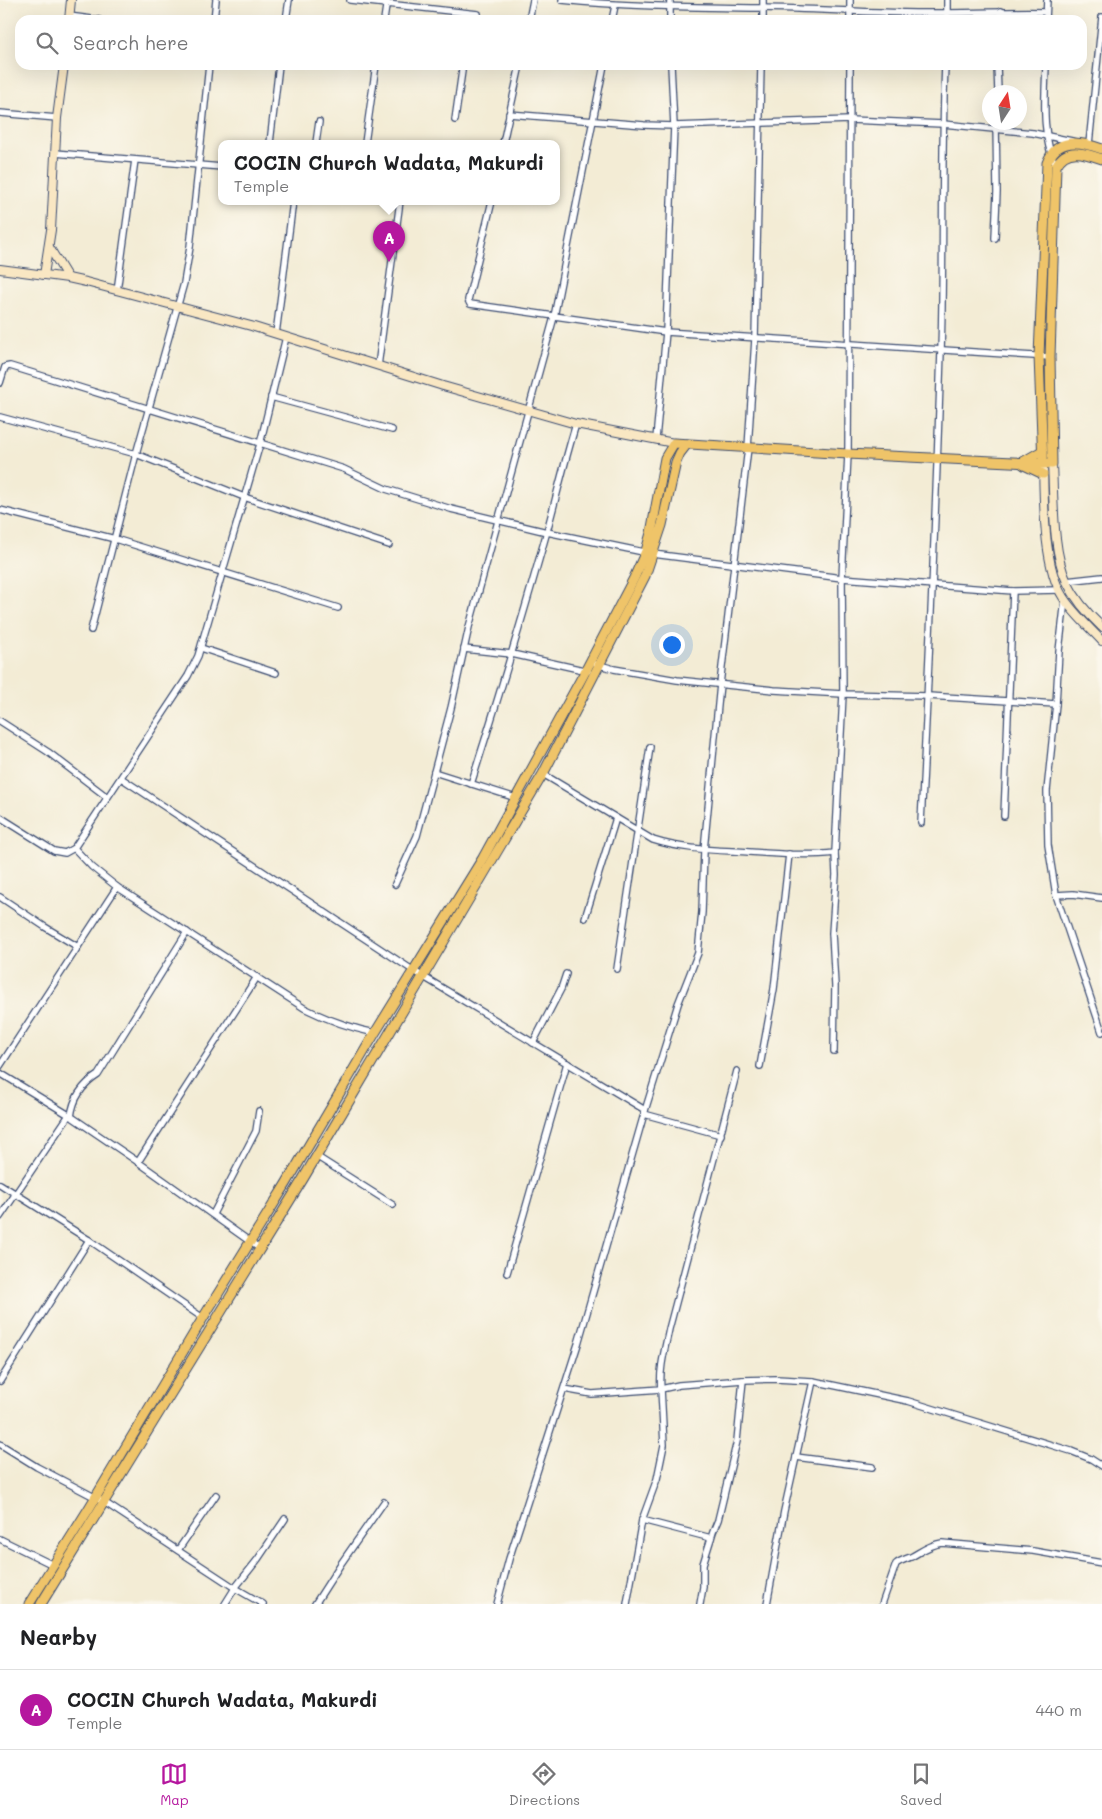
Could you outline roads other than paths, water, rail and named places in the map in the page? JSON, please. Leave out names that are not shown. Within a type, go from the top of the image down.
[{"type":"main road","points":[[1048,464],[1042,450],[1039,356],[1047,163],[1050,155],[1062,146],[1075,142],[1089,144],[1102,149]]},
{"type":"main road","points":[[1048,464],[1056,166],[1066,155],[1076,152],[1102,159]]},
{"type":"main road","points":[[29,1604],[96,1497],[202,1318],[251,1242],[483,858],[645,576],[664,463],[674,442],[848,454],[1048,464]]},
{"type":"main road","points":[[650,552],[662,525],[676,462],[687,444]]},
{"type":"main road","points":[[1020,463],[1042,450]]},
{"type":"main road","points":[[1020,463],[1043,474]]},
{"type":"main road","points":[[41,1604],[316,1156],[543,774],[593,667]]},
{"type":"street","points":[[69,15],[71,0]]},
{"type":"street","points":[[214,15],[216,0]]},
{"type":"street","points":[[287,15],[289,0]]},
{"type":"street","points":[[350,0],[387,2],[478,14]]},
{"type":"street","points":[[530,15],[533,0]]},
{"type":"street","points":[[562,0],[615,6],[850,10],[919,15]]},
{"type":"street","points":[[670,0],[670,15]]},
{"type":"street","points":[[763,0],[763,15]]},
{"type":"street","points":[[850,0],[850,15]]},
{"type":"street","points":[[947,0],[947,15]]},
{"type":"street","points":[[965,15],[1001,11],[1046,12],[1047,0]]},
{"type":"street","points":[[385,15],[387,2]]},
{"type":"street","points":[[613,15],[615,6]]},
{"type":"street","points":[[1000,15],[1001,11]]},
{"type":"street","points":[[1089,144],[1102,17]]},
{"type":"street","points":[[44,275],[49,247],[55,154],[63,70]]},
{"type":"street","points":[[92,630],[136,454],[178,308],[190,247],[208,70]]},
{"type":"street","points":[[270,140],[278,70]]},
{"type":"street","points":[[365,140],[375,70]]},
{"type":"street","points":[[455,120],[462,70]]},
{"type":"street","points":[[504,140],[519,70]]},
{"type":"street","points":[[395,884],[417,836],[451,708],[464,649],[554,317],[603,70]]},
{"type":"street","points":[[656,439],[666,332],[674,126],[671,70]]},
{"type":"street","points":[[497,1604],[564,1388],[678,1004],[698,953],[702,912],[704,850],[720,684],[748,448],[755,339],[761,70]]},
{"type":"street","points":[[834,1051],[835,986],[832,933],[843,694],[842,578],[848,454],[850,70]]},
{"type":"street","points":[[921,823],[933,584],[941,350],[945,70]]},
{"type":"street","points":[[997,70],[998,85]]},
{"type":"street","points":[[1046,70],[1045,112],[1047,135],[1050,155],[1056,166]]},
{"type":"street","points":[[0,112],[58,118]]},
{"type":"street","points":[[509,114],[674,126],[850,120],[982,125]]},
{"type":"street","points":[[316,140],[319,122]]},
{"type":"street","points":[[995,238],[997,192],[996,130]]},
{"type":"street","points":[[1019,130],[1075,142]]},
{"type":"street","points":[[55,154],[218,167]]},
{"type":"street","points":[[117,291],[134,160]]},
{"type":"street","points":[[276,334],[292,205]]},
{"type":"street","points":[[378,366],[399,205]]},
{"type":"street","points":[[491,205],[468,301],[470,304],[666,332],[1050,357]]},
{"type":"street","points":[[49,247],[68,278]]},
{"type":"street","points":[[0,269],[68,278],[276,334],[443,386],[576,424],[674,442]]},
{"type":"street","points":[[0,817],[57,852],[65,853],[74,848],[188,676],[200,648],[260,444],[286,337]]},
{"type":"street","points":[[0,383],[5,367],[10,366],[344,469],[393,491],[451,510],[547,532],[650,552],[842,578],[1013,591],[1060,590]]},
{"type":"street","points":[[271,397],[392,430]]},
{"type":"street","points":[[0,417],[136,454],[244,497],[388,545]]},
{"type":"street","points":[[471,784],[512,654],[547,532],[560,474],[576,424]]},
{"type":"street","points":[[1048,464],[1043,474],[1047,537],[1054,577],[1065,600],[1102,641]]},
{"type":"street","points":[[1048,464],[1060,561],[1066,581],[1077,600],[1102,627]]},
{"type":"street","points":[[0,510],[115,539],[338,608]]},
{"type":"street","points":[[1066,581],[1102,577]]},
{"type":"street","points":[[1004,816],[1013,591]]},
{"type":"street","points":[[1065,600],[1047,791],[1046,822],[1056,895],[1099,1014],[1102,1032]]},
{"type":"street","points":[[200,648],[276,673]]},
{"type":"street","points":[[464,649],[512,654],[676,680],[774,690],[928,696],[1056,704]]},
{"type":"street","points":[[0,722],[48,752],[107,797]]},
{"type":"street","points":[[617,969],[650,747]]},
{"type":"street","points":[[434,772],[516,798]]},
{"type":"street","points":[[543,774],[653,840],[668,845],[704,850],[789,854],[835,853]]},
{"type":"street","points":[[121,778],[422,977],[567,1063],[645,1112],[721,1135]]},
{"type":"street","points":[[585,918],[616,818]]},
{"type":"street","points":[[74,848],[92,867],[117,887],[318,1015],[358,1030],[376,1033]]},
{"type":"street","points":[[760,1066],[774,989],[789,854]]},
{"type":"street","points":[[0,1066],[117,887]]},
{"type":"street","points":[[1056,895],[1073,894],[1102,898]]},
{"type":"street","points":[[0,897],[78,947]]},
{"type":"street","points":[[0,1217],[70,1116],[76,1099],[88,1082],[98,1075],[187,932]]},
{"type":"street","points":[[533,1043],[561,989],[566,974]]},
{"type":"street","points":[[138,1162],[257,977]]},
{"type":"street","points":[[507,1273],[567,1063]]},
{"type":"street","points":[[627,1604],[642,1520],[657,1479],[664,1445],[660,1377],[669,1329],[737,1070]]},
{"type":"street","points":[[0,1073],[70,1116],[213,1214],[259,1248]]},
{"type":"street","points":[[213,1214],[256,1131],[259,1111]]},
{"type":"street","points":[[316,1156],[393,1205]]},
{"type":"street","points":[[0,1184],[89,1240],[202,1318]]},
{"type":"street","points":[[0,1381],[89,1240]]},
{"type":"street","points":[[564,1388],[592,1394],[743,1380],[813,1381],[908,1402],[1083,1455],[1102,1466]]},
{"type":"street","points":[[700,1604],[703,1587],[703,1564],[718,1520],[737,1441],[743,1380]]},
{"type":"street","points":[[767,1604],[784,1511],[813,1381]]},
{"type":"street","points":[[0,1444],[37,1467],[96,1497],[235,1588],[263,1604]]},
{"type":"street","points":[[796,1457],[872,1467]]},
{"type":"street","points":[[178,1550],[216,1495]]},
{"type":"street","points":[[314,1604],[384,1502]]},
{"type":"street","points":[[225,1604],[285,1519]]},
{"type":"street","points":[[642,1520],[711,1538]]},
{"type":"street","points":[[0,1539],[53,1565]]},
{"type":"street","points":[[882,1604],[896,1564],[912,1556],[922,1548],[935,1544],[1033,1551],[1102,1563]]},
{"type":"place","name":"COCIN Church Wadata, Makurdi","points":[[389,262]]}]
